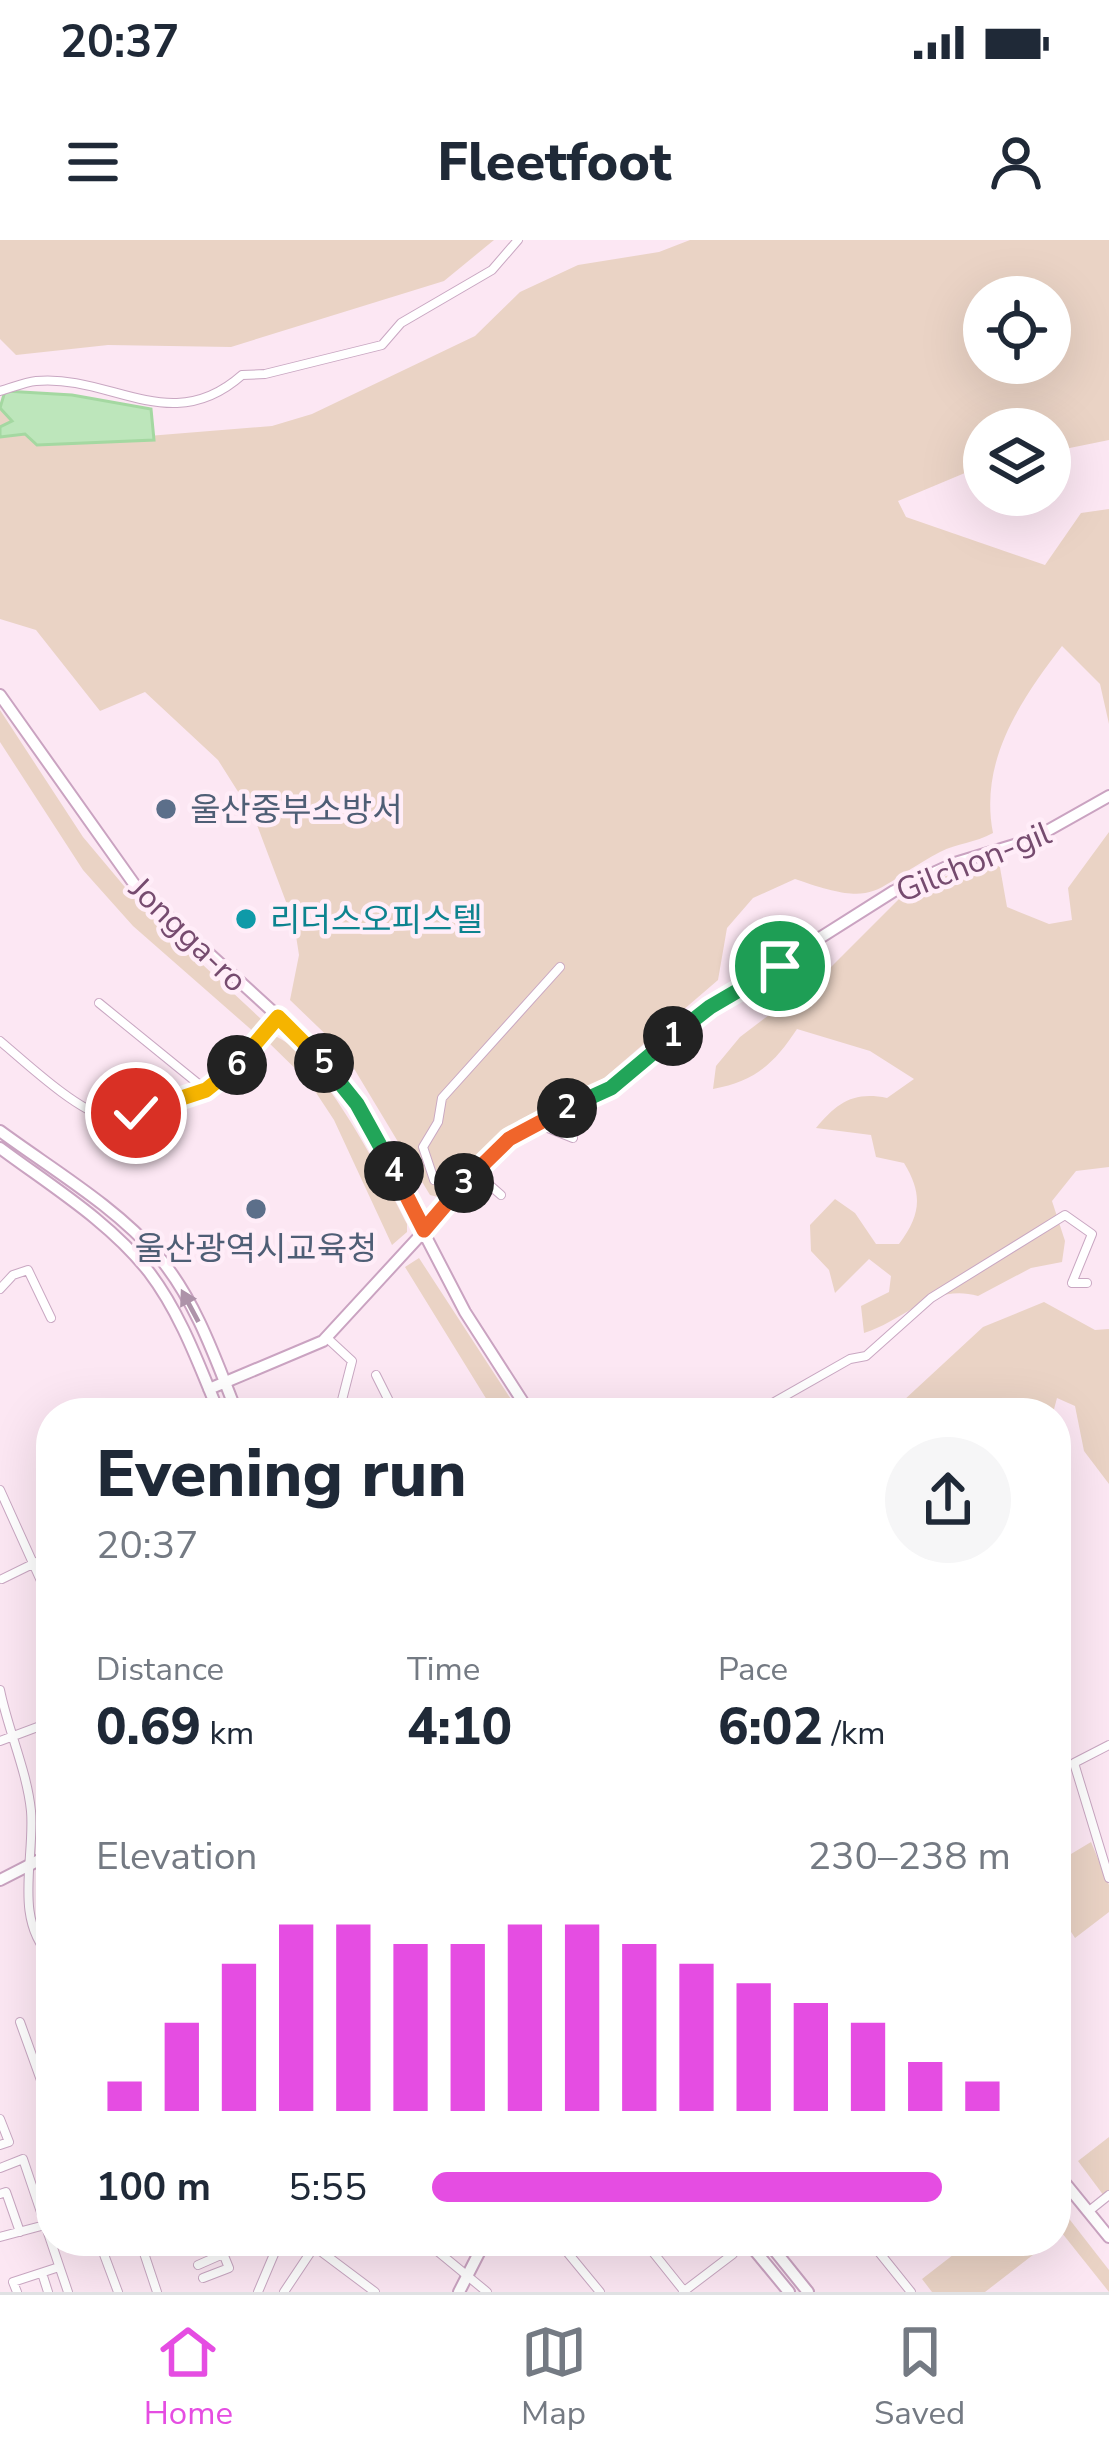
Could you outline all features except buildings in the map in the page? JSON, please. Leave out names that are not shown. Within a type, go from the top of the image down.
[{"type":"main road","name":"Jongga-ro","points":[[0,694],[137,888],[278,1017],[357,1104],[465,1312],[520,1398]]},
{"type":"main road","name":"Gilchon-gil","points":[[209,1389],[311,1350],[473,1174],[536,1123],[611,1088],[710,1007],[894,891],[955,863],[1054,830],[1109,796]]},
{"type":"main road","points":[[0,1128],[117,1217],[161,1260],[198,1320],[231,1398]]},
{"type":"main road","points":[[0,1148],[108,1229],[148,1272],[213,1398]]},
{"type":"main road","points":[[0,1880],[36,1865]]},
{"type":"main road","points":[[1071,2190],[1109,2237]]},
{"type":"main road","points":[[459,2292],[478,2256]]},
{"type":"main road","points":[[759,2256],[788,2291]]},
{"type":"main road","points":[[779,2256],[808,2292]]},
{"type":"street","points":[[0,391],[37,380],[156,405],[220,394],[242,374],[265,374],[382,345],[401,323],[492,270],[518,240]]},
{"type":"street","points":[[501,1195],[461,1160],[440,1179],[431,1176],[423,1147],[438,1122],[442,1099],[560,967]]},
{"type":"street","points":[[99,1004],[206,1090]]},
{"type":"street","points":[[0,1041],[88,1108],[109,1117],[206,1090],[237,1065],[278,1017]]},
{"type":"street","points":[[536,1123],[573,1138]]},
{"type":"street","points":[[781,1398],[850,1359],[866,1356],[932,1298],[1065,1215],[1091,1234],[1072,1283],[1087,1282]]},
{"type":"street","points":[[0,1289],[13,1275],[28,1270],[51,1318]]},
{"type":"street","points":[[326,1337],[352,1361],[343,1398]]},
{"type":"street","points":[[376,1376],[387,1398]]},
{"type":"street","points":[[0,1490],[36,1567]]},
{"type":"street","points":[[2,1579],[34,1562]]},
{"type":"street","points":[[0,1690],[5,1739],[30,1807],[28,1914],[36,1937]]},
{"type":"street","points":[[5,1739],[36,1728]]},
{"type":"street","points":[[1109,1745],[1074,1763],[1109,1878]]},
{"type":"street","points":[[20,2022],[36,2066]]},
{"type":"street","points":[[0,2119],[9,2142],[0,2145]]},
{"type":"street","points":[[0,2168],[23,2159],[36,2198]]},
{"type":"street","points":[[0,2194],[6,2192],[20,2232]]},
{"type":"street","points":[[1088,2211],[1109,2195]]},
{"type":"street","points":[[0,2237],[36,2228]]},
{"type":"street","points":[[55,2256],[68,2292]]},
{"type":"street","points":[[105,2256],[118,2292]]},
{"type":"street","points":[[146,2256],[157,2292]]},
{"type":"street","points":[[198,2265],[219,2256]]},
{"type":"street","points":[[203,2278],[229,2268],[225,2256]]},
{"type":"street","points":[[258,2292],[273,2256]]},
{"type":"street","points":[[284,2292],[305,2256]]},
{"type":"street","points":[[328,2256],[376,2292]]},
{"type":"street","points":[[443,2256],[487,2292]]},
{"type":"street","points":[[570,2256],[600,2292]]},
{"type":"street","points":[[656,2256],[684,2292],[730,2256]]},
{"type":"street","points":[[882,2256],[911,2292]]},
{"type":"street","points":[[17,2292],[14,2282],[59,2267]]},
{"type":"street","points":[[42,2273],[48,2292]]},
{"type":"shaded area","points":[[0,240],[494,240],[444,281],[231,347],[108,345],[16,355],[0,339]]},
{"type":"shaded area","points":[[690,240],[1109,240],[1109,440],[1071,448],[1071,408],[963,408],[963,474],[898,501],[906,517],[1045,565],[1081,513],[1109,509],[1109,724],[1100,684],[1062,646],[1006,733],[992,781],[993,833],[940,852],[873,891],[844,893],[795,879],[753,898],[727,928],[718,980],[603,1079],[519,1120],[438,1197],[430,1195],[344,1052],[290,1000],[299,955],[294,923],[254,817],[218,760],[145,692],[100,711],[36,630],[0,619],[0,408],[37,445],[272,426],[312,414],[475,336],[520,292],[578,265],[659,252]]},
{"type":"shaded area","points":[[5,391],[72,395],[151,409],[154,440],[37,445],[25,434],[0,437],[0,427],[12,421],[0,408]]},
{"type":"shaded area","points":[[0,710],[83,837],[145,911],[261,1019],[255,1033],[133,926],[83,870],[0,742]]},
{"type":"shaded area","points":[[1109,832],[1109,1167],[1076,1171],[1052,1201],[1065,1241],[1062,1262],[1031,1268],[978,1296],[947,1294],[933,1299],[864,1333],[861,1306],[889,1292],[891,1276],[869,1259],[835,1293],[829,1270],[811,1251],[810,1225],[835,1199],[855,1213],[876,1244],[899,1244],[912,1223],[917,1195],[904,1163],[876,1157],[871,1135],[816,1128],[847,1101],[865,1096],[887,1098],[914,1079],[870,1051],[797,1029],[780,1052],[752,1076],[713,1089],[716,1066],[740,1037],[827,971],[900,898],[928,881],[999,862],[1007,907],[1049,924],[1072,920],[1068,888]]},
{"type":"shaded area","points":[[269,1035],[287,1043],[306,1061],[366,1148],[407,1224],[407,1232],[392,1245],[334,1120],[309,1082],[265,1039]]},
{"type":"shaded area","points":[[419,1258],[510,1398],[486,1398],[405,1267]]},
{"type":"shaded area","points":[[1044,1302],[1095,1330],[1109,1329],[1109,1484],[1084,1451],[1071,1398],[906,1398],[983,1327]]},
{"type":"shaded area","points":[[1091,1842],[1109,1885],[1109,1912],[1075,1938],[1071,1932],[1071,1854]]},
{"type":"shaded area","points":[[1109,2137],[1109,2192],[1104,2196],[1078,2161]]},
{"type":"shaded area","points":[[1071,2221],[1109,2270],[1109,2292],[1071,2244]]},
{"type":"shaded area","points":[[952,2256],[1032,2256],[985,2292],[932,2292],[922,2279]]},
{"type":"place","name":"울산중부소방서","points":[[166,809]]},
{"type":"place","name":"리더스오피스텔","points":[[246,919]]},
{"type":"place","name":"울산광역시교육청","points":[[256,1209]]},
{"type":"route","points":[[136,1113],[171,1104],[223,1079],[278,1017],[314,1051],[357,1104],[424,1230],[509,1139],[611,1088],[710,1007],[780,966]]}]
